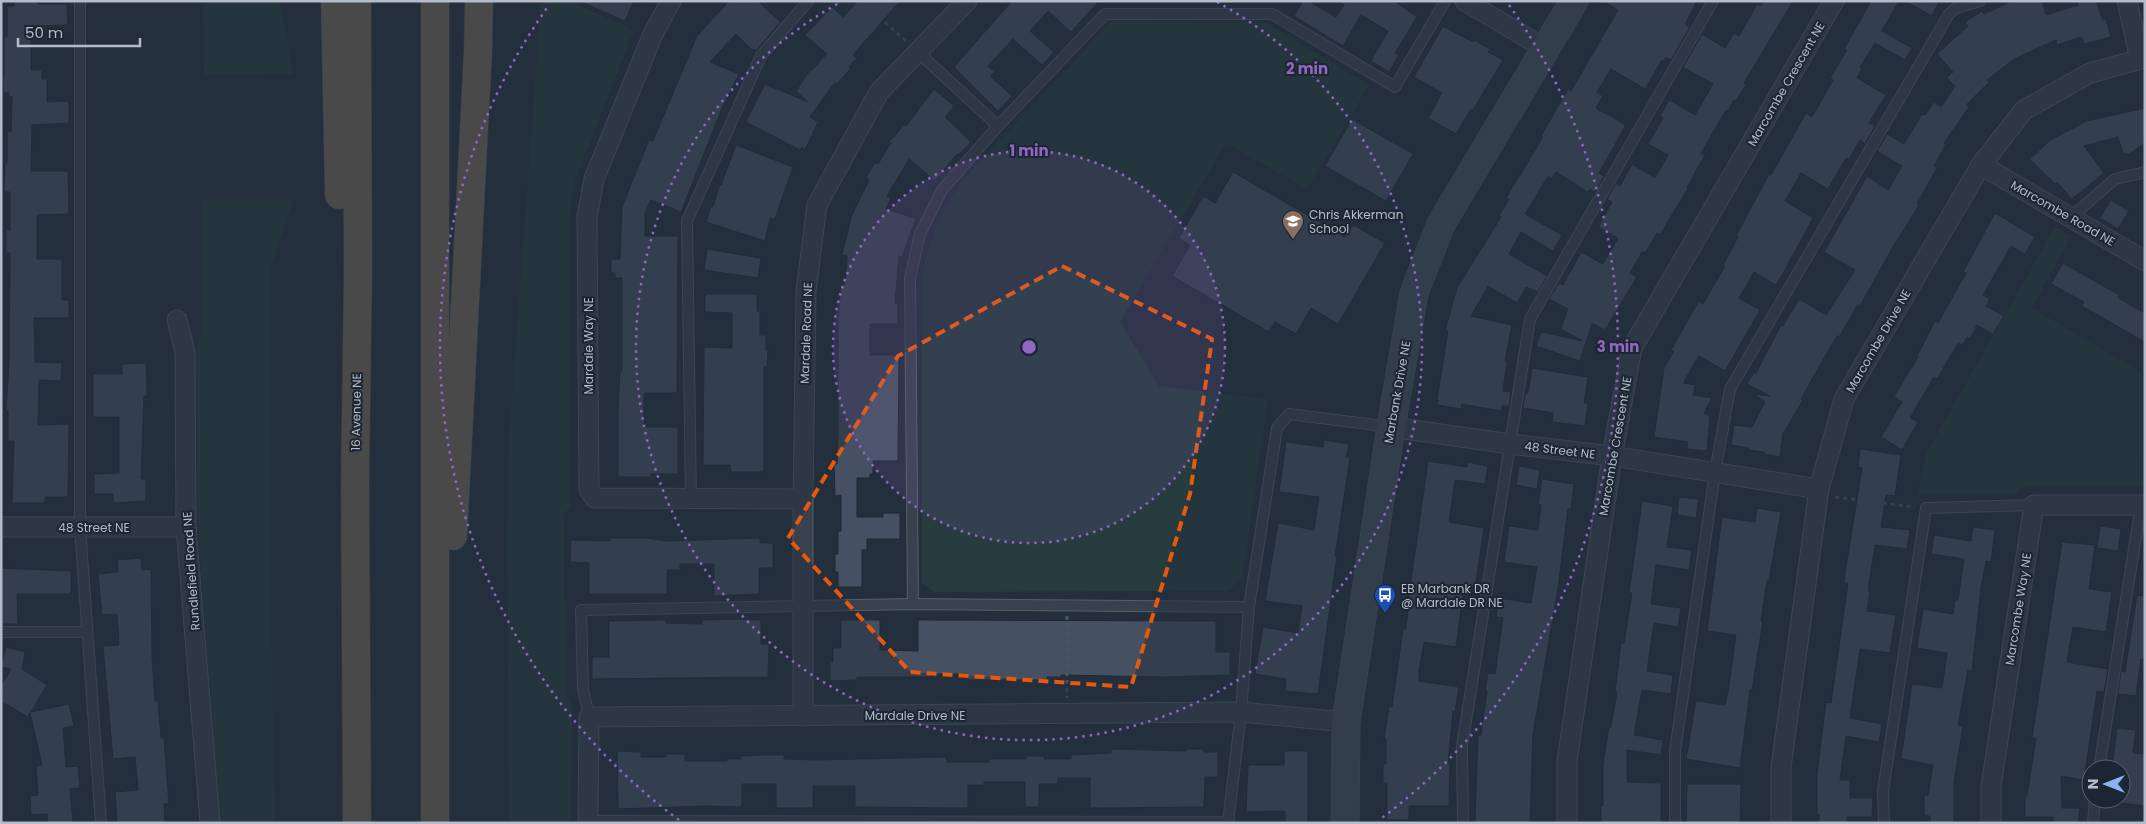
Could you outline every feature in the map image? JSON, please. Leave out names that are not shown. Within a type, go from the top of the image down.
[{"type":"highway","points":[[335,1],[343,416],[355,480]]},
{"type":"highway","name":"16 Avenue NE","points":[[357,1],[358,274],[355,480],[357,823]]},
{"type":"highway","points":[[435,1],[435,823]]},
{"type":"highway","points":[[434,686],[448,616],[478,51],[479,1]]},
{"type":"street","name":"Mardale Way NE","points":[[671,1],[653,34],[594,179],[587,217],[588,490],[594,498],[803,499]]},
{"type":"street","name":"Mardale Road NE","points":[[803,716],[803,499],[806,291],[817,206],[879,92],[919,53],[967,1]]},
{"type":"street","points":[[1465,1],[1546,49]]},
{"type":"street","name":"Marbank Drive NE","points":[[1345,823],[1346,722],[1391,427],[1414,292],[1441,224],[1574,1]]},
{"type":"street","name":"Marcombe Crescent NE","points":[[1567,823],[1567,761],[1612,456],[1632,348],[1834,1]]},
{"type":"street","points":[[2126,1],[2142,58]]},
{"type":"street","name":"Marcombe Drive NE","points":[[1781,823],[1781,767],[1818,489],[1844,399],[1981,165],[2024,110],[2090,73],[2142,58]]},
{"type":"street","name":"Marcombe Road NE","points":[[1981,165],[2145,261]]},
{"type":"street","name":"Rundlefield Road NE","points":[[177,320],[185,352],[186,527],[210,823]]},
{"type":"street","name":"48 Street NE","points":[[1391,427],[1612,456],[1818,489]]},
{"type":"street","points":[[2034,505],[2143,505]]},
{"type":"street","name":"Marcombe Way NE","points":[[1991,823],[1991,786],[2034,505]]},
{"type":"street","name":"48 Street NE","points":[[1,527],[186,527]]},
{"type":"street","name":"Mardale Drive NE","points":[[588,717],[1241,712],[1346,722]]},
{"type":"street","points":[[588,717],[588,822]]},
{"type":"lane","points":[[80,1],[80,527],[101,823]]},
{"type":"lane","points":[[691,499],[687,222],[760,56],[808,1]]},
{"type":"lane","points":[[913,604],[910,278],[920,234],[942,190],[998,126],[1105,14],[1272,14],[1394,87],[1445,1]]},
{"type":"lane","points":[[1463,823],[1462,746],[1530,319],[1713,1]]},
{"type":"lane","points":[[1675,823],[1675,751],[1715,472],[1730,389],[1948,14],[1956,8],[1980,1]]},
{"type":"lane","points":[[919,53],[998,126]]},
{"type":"lane","points":[[2071,217],[2114,179],[2145,172]]},
{"type":"lane","points":[[588,822],[1228,822],[1241,712],[1249,607],[1277,428],[1289,414],[1391,427]]},
{"type":"lane","points":[[1884,823],[1883,791],[1926,508],[2034,505]]},
{"type":"lane","points":[[2101,759],[2143,505]]},
{"type":"lane","points":[[588,717],[583,689],[581,610],[913,604],[1249,607]]},
{"type":"lane","points":[[1,632],[86,632]]},
{"type":"lane","points":[[2093,823],[2094,809]]},
{"type":"path","points":[[861,1],[919,53]]},
{"type":"path","points":[[1818,489],[1834,497],[1926,508]]},
{"type":"path","points":[[1067,605],[1067,698]]},
{"type":"highlighted area","points":[[1062,266],[1212,339],[1190,494],[1131,687],[910,672],[788,538],[898,356]]},
{"type":"green space","points":[[203,1],[280,1],[293,74],[204,75]]},
{"type":"green space","points":[[541,1],[575,1],[575,4],[634,30],[575,181],[570,212],[570,507],[564,513],[564,601],[567,609],[567,697],[572,707],[571,823],[509,823],[507,533],[509,439]]},
{"type":"green space","points":[[1112,21],[1265,22],[1369,85],[1307,189],[1226,143],[1120,322],[1159,386],[1268,399],[1242,578],[1228,591],[934,592],[922,583],[922,272],[929,248],[947,205],[960,183]]},
{"type":"green space","points":[[201,200],[293,200],[270,269],[270,583],[275,823],[220,823],[197,512],[196,347],[201,335],[203,314]]},
{"type":"green space","points":[[2055,227],[2071,236],[2032,308],[2142,373],[2143,486],[2027,486],[2020,488],[2017,494],[1917,494],[1927,452]]},
{"type":"building","points":[[14,1],[38,1],[38,4],[67,4],[68,25],[32,26],[31,34],[31,70],[42,70],[42,79],[47,79],[47,102],[69,101],[69,123],[32,125],[31,171],[68,171],[69,214],[37,215],[37,259],[62,259],[62,300],[69,300],[69,318],[34,318],[35,362],[62,363],[61,381],[39,380],[38,425],[69,424],[68,497],[45,497],[45,503],[12,503],[14,441],[8,441],[8,410],[6,410],[9,363],[10,253],[6,253],[6,230],[10,230],[10,192],[4,192],[5,163],[7,163],[7,131],[11,132],[12,97],[9,97],[9,93],[3,93],[3,78],[4,37],[7,37],[7,6],[14,6]]},
{"type":"building","points":[[579,1],[634,1],[625,21]]},
{"type":"building","points":[[729,1],[758,1],[780,22],[757,50],[752,50],[736,34],[710,62],[739,74],[722,108],[681,212],[651,200],[645,213],[645,236],[678,236],[677,393],[644,393],[644,427],[678,427],[678,474],[651,474],[651,477],[618,477],[618,408],[620,371],[622,371],[622,278],[615,278],[615,273],[611,273],[611,259],[620,259],[622,207],[649,140],[653,141],[697,36]]},
{"type":"building","points":[[858,1],[900,1],[853,55],[857,58],[849,67],[851,68],[837,84],[835,82],[810,117],[818,122],[805,150],[802,147],[800,150],[746,122],[765,84],[808,102],[796,91],[810,70],[827,54],[805,35],[832,7],[843,17]]},
{"type":"building","points":[[1012,1],[1099,1],[1071,32],[1048,11],[1030,31],[1054,52],[1042,65],[1013,39],[988,66],[995,72],[990,76],[1012,96],[998,111],[954,67]]},
{"type":"building","points":[[1303,1],[1309,1],[1336,17],[1344,5],[1337,1],[1394,1],[1417,17],[1395,53],[1399,55],[1389,72],[1371,61],[1388,31],[1361,15],[1343,46],[1294,16]]},
{"type":"building","points":[[1603,1],[1697,1],[1685,24],[1690,27],[1671,60],[1666,57],[1664,61],[1662,60],[1645,89],[1611,69],[1597,92],[1603,96],[1596,108],[1626,125],[1599,173],[1604,176],[1595,192],[1590,189],[1588,192],[1556,172],[1552,179],[1548,176],[1525,214],[1562,235],[1553,251],[1521,232],[1509,254],[1547,276],[1538,292],[1526,287],[1517,303],[1488,286],[1471,316],[1512,325],[1505,361],[1507,361],[1503,391],[1511,392],[1509,407],[1502,405],[1501,411],[1462,404],[1461,409],[1437,405],[1448,331],[1445,331],[1457,288],[1501,217],[1499,216],[1509,199],[1506,198],[1543,137],[1541,136],[1568,89],[1571,91],[1618,10]]},
{"type":"building","points":[[1764,1],[1793,1],[1744,83],[1746,84],[1736,101],[1734,100],[1728,111],[1726,110],[1701,153],[1705,155],[1660,235],[1657,233],[1645,253],[1642,252],[1630,273],[1637,277],[1605,330],[1592,323],[1580,361],[1536,346],[1541,332],[1583,341],[1561,329],[1568,309],[1549,299],[1559,283],[1563,285],[1581,252],[1603,264],[1618,238],[1598,227],[1612,202],[1607,199],[1616,183],[1620,186],[1632,164],[1655,178],[1668,155],[1648,144],[1663,118],[1660,116],[1669,100],[1695,115],[1713,84],[1683,67],[1702,34],[1725,48],[1734,33],[1739,36],[1757,4],[1761,6]]},
{"type":"building","points":[[1871,1],[1899,1],[1882,31],[1912,48],[1905,60],[1875,43],[1860,67],[1862,68],[1857,78],[1886,95],[1869,123],[1875,126],[1865,144],[1860,140],[1849,159],[1846,158],[1828,189],[1801,173],[1785,201],[1813,218],[1786,268],[1776,285],[1754,272],[1739,298],[1760,310],[1725,371],[1699,356],[1683,383],[1695,385],[1693,395],[1712,398],[1704,413],[1710,416],[1707,451],[1687,449],[1688,442],[1654,437],[1664,368],[1674,351],[1671,350],[1698,302],[1703,304],[1725,266],[1723,265],[1738,237],[1736,236],[1769,174],[1771,175],[1806,113],[1812,117],[1833,80],[1830,78],[1847,50],[1844,49]]},
{"type":"building","points":[[1905,1],[1939,1],[1932,16]]},
{"type":"building","points":[[2012,1],[2042,1],[2046,15],[2078,5],[2077,1],[2096,1],[2103,20],[2106,19],[2111,37],[2084,44],[2082,37],[2057,45],[2056,40],[2014,59],[1987,80],[1989,82],[1966,105],[1969,107],[1944,143],[1946,144],[1934,166],[1937,168],[1917,204],[1919,205],[1860,306],[1858,304],[1839,337],[1837,336],[1801,399],[1803,400],[1783,434],[1780,457],[1731,445],[1734,425],[1752,427],[1765,402],[1754,394],[1770,396],[1747,384],[1754,372],[1756,373],[1781,325],[1783,326],[1799,299],[1826,315],[1855,270],[1824,252],[1867,176],[1888,190],[1902,166],[1877,151],[1887,134],[1904,144],[1922,114],[1925,115],[1934,102],[1941,107],[1955,86],[1947,78],[1953,72],[1937,54],[1968,26],[1965,22],[1982,11],[1984,14]]},
{"type":"building","points":[[1443,26],[1490,49],[1488,52],[1503,60],[1456,134],[1428,118],[1442,93],[1414,77]]},
{"type":"building","points":[[934,89],[954,106],[945,117],[971,142],[957,154],[935,181],[909,159],[887,196],[891,198],[886,209],[916,219],[902,257],[899,256],[895,304],[898,304],[898,324],[870,324],[870,355],[899,355],[898,461],[873,461],[873,474],[870,474],[870,478],[857,478],[857,517],[883,517],[883,513],[900,513],[900,539],[867,539],[867,550],[862,550],[862,587],[838,587],[838,572],[835,572],[835,554],[838,554],[838,531],[841,531],[841,495],[835,496],[834,464],[837,464],[838,433],[838,318],[841,285],[845,285],[847,256],[842,255],[852,215],[869,180],[866,178],[875,162],[878,164],[891,143],[889,142],[904,125],[906,126]]},
{"type":"building","points":[[2145,108],[2145,143],[2129,154],[2123,154],[2118,137],[2084,146],[2104,173],[2072,199],[2057,182],[2055,184],[2030,159],[2050,140],[2087,121]]},
{"type":"building","points":[[1352,119],[1413,154],[1386,201],[1325,166]]},
{"type":"building","points":[[736,145],[793,167],[775,219],[770,218],[765,241],[706,222]]},
{"type":"building","points":[[1233,172],[1345,237],[1353,225],[1385,243],[1338,324],[1311,308],[1296,334],[1275,322],[1269,332],[1172,276],[1190,245],[1179,238],[1203,196],[1215,203]]},
{"type":"building","points":[[2111,200],[2129,211],[2118,229],[2100,218]]},
{"type":"building","points":[[1995,213],[2035,237],[2025,254],[2011,246],[1983,295],[1990,299],[1986,306],[2004,316],[1993,334],[1977,325],[1970,339],[1967,337],[1962,345],[1958,343],[1937,379],[1934,377],[1910,418],[1918,422],[1902,450],[1881,437],[1902,402],[1894,397],[1918,357],[1935,321],[1938,323],[1966,273],[1963,272]]},
{"type":"building","points":[[707,249],[761,258],[758,278],[704,270]]},
{"type":"building","points":[[2063,263],[2119,295],[2118,298],[2145,313],[2145,342],[2082,306],[2084,302],[2051,284]]},
{"type":"building","points":[[705,294],[757,294],[757,311],[760,311],[760,335],[766,335],[766,350],[768,350],[767,367],[764,367],[764,472],[731,472],[730,465],[703,465],[704,347],[732,348],[732,313],[705,312]]},
{"type":"building","points":[[146,363],[147,396],[144,396],[141,479],[146,479],[146,501],[113,503],[113,494],[94,494],[94,474],[119,473],[119,417],[93,417],[93,374],[122,374],[122,364]]},
{"type":"building","points":[[1532,368],[1588,377],[1584,403],[1588,403],[1585,426],[1552,422],[1553,413],[1523,408]]},
{"type":"building","points":[[1324,440],[1349,444],[1346,457],[1350,458],[1335,556],[1337,556],[1318,694],[1285,691],[1286,679],[1255,674],[1263,627],[1298,633],[1302,606],[1265,601],[1278,523],[1314,530],[1319,497],[1279,492],[1286,442],[1323,447]]},
{"type":"building","points":[[1860,449],[1901,455],[1895,496],[1886,495],[1881,527],[1910,530],[1907,549],[1875,545],[1867,611],[1896,615],[1890,653],[1860,649],[1850,718],[1882,724],[1879,742],[1846,736],[1840,780],[1850,780],[1850,798],[1873,798],[1872,817],[1847,817],[1847,823],[1819,823],[1819,815],[1817,815],[1817,774],[1826,702],[1831,703],[1848,583],[1844,582],[1862,468],[1858,467]]},
{"type":"building","points":[[1428,461],[1467,467],[1467,462],[1488,466],[1485,484],[1455,480],[1449,522],[1484,528],[1475,588],[1464,586],[1456,647],[1424,642],[1419,671],[1419,681],[1459,687],[1455,712],[1453,711],[1448,764],[1450,764],[1449,806],[1409,806],[1409,820],[1387,820],[1387,783],[1383,783],[1383,764],[1386,764],[1386,739],[1384,739],[1389,706],[1392,707],[1403,629],[1406,629]]},
{"type":"building","points":[[1519,466],[1540,470],[1537,489],[1516,485]]},
{"type":"building","points":[[1542,479],[1574,484],[1571,509],[1568,509],[1558,588],[1533,734],[1530,823],[1475,823],[1478,735],[1481,735],[1488,673],[1495,674],[1503,618],[1496,617],[1499,598],[1531,603],[1537,567],[1504,562],[1509,526],[1538,530],[1541,505],[1538,504]]},
{"type":"building","points":[[1679,497],[1699,499],[1696,518],[1677,515]]},
{"type":"building","points":[[1642,501],[1673,506],[1667,547],[1692,550],[1689,570],[1656,565],[1651,604],[1681,608],[1678,627],[1654,623],[1647,671],[1673,675],[1671,694],[1642,690],[1634,735],[1663,740],[1661,755],[1627,750],[1627,782],[1661,783],[1661,823],[1601,823],[1603,764],[1617,692],[1615,692],[1621,643],[1624,643],[1632,593],[1629,593]]},
{"type":"building","points":[[1757,508],[1781,512],[1769,580],[1767,580],[1761,621],[1763,621],[1752,690],[1750,690],[1740,768],[1686,759],[1696,701],[1725,705],[1728,692],[1736,635],[1707,631],[1722,517],[1755,522]]},
{"type":"building","points":[[2100,526],[2121,529],[2118,551],[2097,548]]},
{"type":"building","points":[[1973,527],[1995,530],[1991,562],[1986,561],[1981,587],[1972,671],[1968,670],[1958,725],[1963,726],[1954,782],[1954,823],[1930,823],[1930,816],[1924,816],[1924,795],[1928,795],[1933,765],[1901,759],[1912,684],[1942,688],[1947,653],[1917,648],[1923,609],[1953,614],[1955,600],[1958,600],[1964,559],[1931,554],[1934,535],[1971,541]]},
{"type":"building","points":[[610,538],[645,538],[666,541],[760,538],[760,543],[773,543],[773,568],[759,568],[759,594],[714,596],[714,564],[680,564],[680,570],[667,570],[667,594],[589,594],[589,563],[570,562],[571,540],[610,541]]},
{"type":"building","points":[[2062,542],[2095,545],[2089,589],[2112,592],[2106,632],[2073,627],[2067,662],[2108,669],[2104,692],[2097,691],[2087,759],[2081,759],[2081,779],[2061,776],[2062,808],[2080,808],[2078,823],[2053,823],[2053,817],[2025,817],[2025,796],[2027,796],[2036,738],[2032,738]]},
{"type":"building","points":[[141,558],[142,570],[151,569],[152,657],[155,701],[158,701],[161,738],[164,738],[169,804],[164,804],[165,823],[117,823],[115,792],[138,790],[135,757],[113,759],[103,646],[119,645],[117,614],[102,615],[98,574],[118,572],[117,560]]},
{"type":"building","points":[[1,568],[71,571],[71,594],[17,594],[18,624],[1,624]]},
{"type":"building","points":[[2137,595],[2145,596],[2145,660],[2141,659],[2136,696],[2118,694],[2121,671],[2125,672]]},
{"type":"building","points":[[666,620],[666,623],[702,624],[702,620],[761,620],[761,644],[769,644],[768,677],[592,679],[592,657],[609,657],[609,621]]},
{"type":"building","points":[[841,620],[880,620],[880,650],[918,651],[918,620],[1216,621],[1216,652],[1230,652],[1230,675],[1164,677],[1061,675],[1061,677],[1047,677],[1047,680],[967,680],[967,674],[931,674],[931,677],[857,677],[857,680],[830,681],[830,662],[833,662],[833,648],[841,648]]},
{"type":"building","points":[[6,647],[25,652],[22,669],[47,685],[31,712],[69,704],[74,726],[63,728],[66,767],[78,766],[80,788],[70,789],[73,823],[48,823],[47,814],[31,815],[30,796],[38,795],[36,766],[42,765],[30,713],[28,717],[1,701],[1,686],[11,669],[1,667]]},
{"type":"building","points":[[2117,728],[2136,730],[2133,753],[2145,754],[2145,806],[2131,804],[2131,759],[2113,759]]},
{"type":"building","points":[[1111,749],[1186,751],[1186,749],[1204,749],[1204,752],[1218,752],[1218,777],[1205,777],[1204,807],[1090,808],[1090,778],[1058,778],[1058,784],[1039,784],[1039,807],[1025,807],[1025,782],[984,782],[984,785],[968,785],[968,808],[855,807],[855,786],[813,786],[813,808],[776,808],[776,784],[742,784],[742,807],[705,806],[618,809],[617,751],[641,752],[641,757],[666,757],[666,754],[685,754],[685,761],[727,761],[727,759],[741,759],[741,756],[784,755],[784,759],[946,757],[947,762],[989,762],[989,759],[1026,759],[1026,756],[1044,756],[1044,759],[1071,759],[1071,755],[1111,753]]},
{"type":"building","points":[[1284,751],[1308,751],[1308,822],[1285,822],[1285,811],[1246,812],[1248,765],[1284,765]]},
{"type":"building","points":[[1687,784],[1741,784],[1740,823],[1686,823]]},
{"type":"place","name":"Chris Akkerman School","points":[[1293,240]]},
{"type":"place","name":"EB Marbank DR @ Mardale DR NE","points":[[1385,614]]}]
